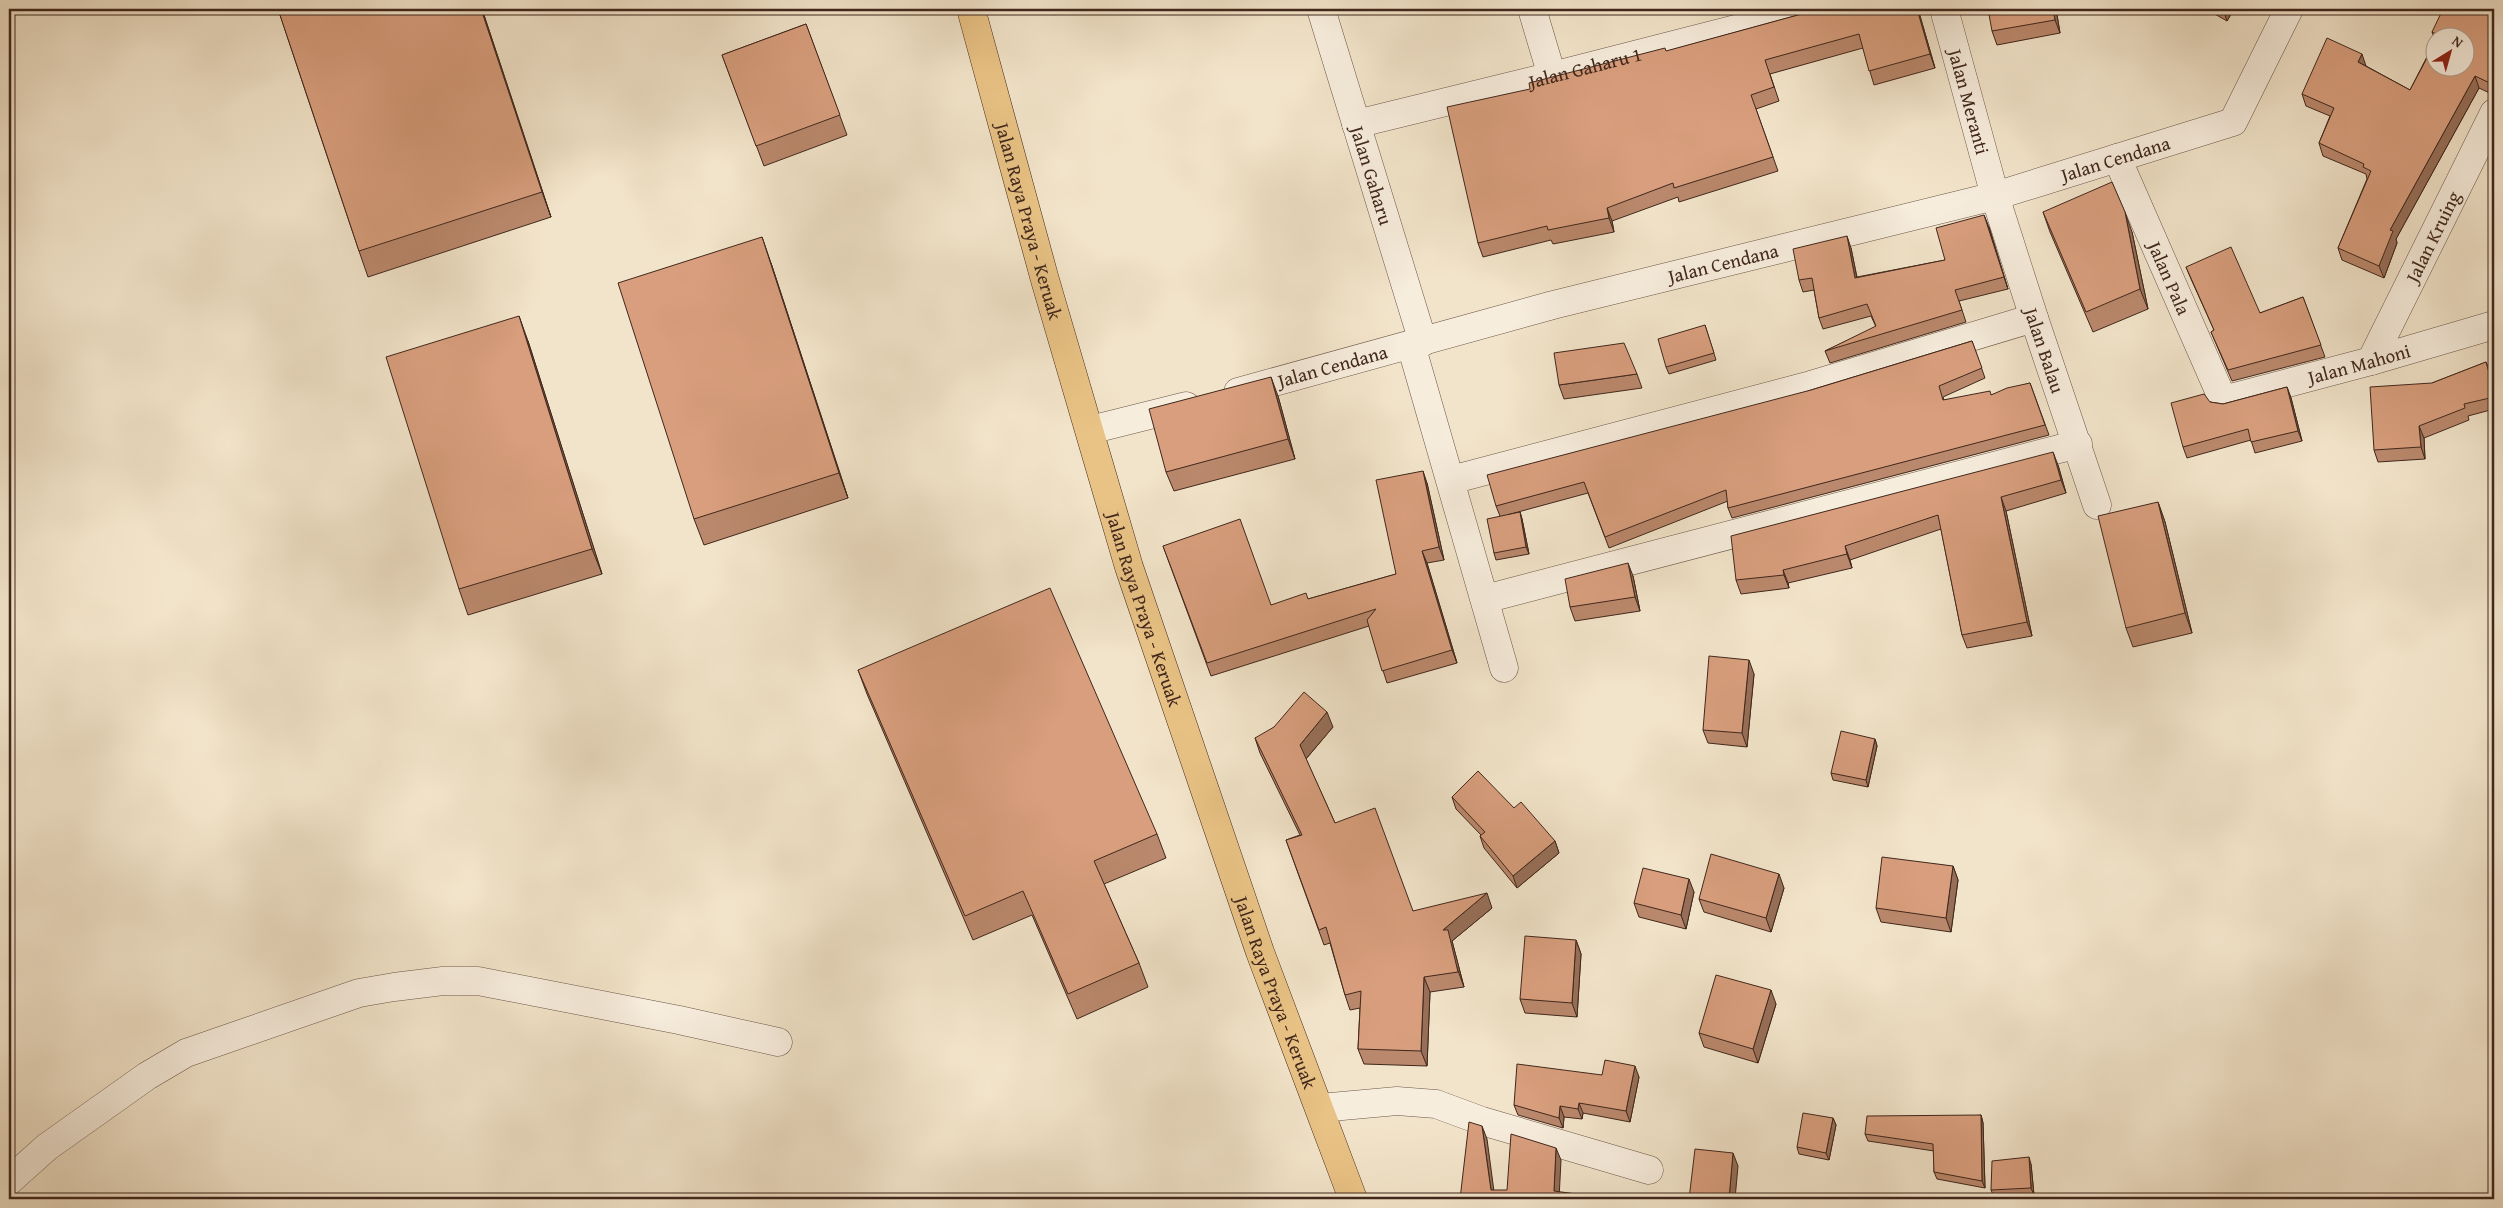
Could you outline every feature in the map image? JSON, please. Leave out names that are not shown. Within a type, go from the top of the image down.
[{"type":"main road","name":"Jalan Raya Praya - Keruak","points":[[971,9],[1045,280],[1138,595],[1260,952],[1353,1199]]},
{"type":"street","name":"Jalan Gaharu","points":[[1321,9],[1356,124],[1417,344],[1451,480],[1504,668]]},
{"type":"street","points":[[1532,9],[1552,76]]},
{"type":"street","name":"Jalan Gaharu 1","points":[[1356,124],[1552,76],[1740,18],[1814,9]]},
{"type":"street","name":"Jalan Meranti","points":[[1946,9],[1995,196]]},
{"type":"street","name":"Jalan Cendana","points":[[1090,430],[1417,344],[1553,304],[1995,196],[2233,122],[2289,9]]},
{"type":"street","name":"Jalan Kruing","points":[[2371,361],[2494,112]]},
{"type":"street","name":"Jalan Pala","points":[[2117,158],[2223,400]]},
{"type":"street","name":"Jalan Balau","points":[[1995,196],[2097,504]]},
{"type":"street","points":[[1451,480],[1811,385],[2034,318]]},
{"type":"street","name":"Jalan Mahoni","points":[[2223,400],[2371,361],[2494,324]]},
{"type":"street","points":[[1485,599],[2078,444]]},
{"type":"street","points":[[9,1181],[47,1147],[147,1076],[186,1053],[359,993],[443,981],[478,981],[679,1020],[778,1042]]},
{"type":"street","points":[[1320,1108],[1398,1101],[1436,1104],[1482,1121],[1649,1170]]},
{"type":"building","points":[[278,9],[481,9],[542,192],[359,251]]},
{"type":"building","points":[[1820,9],[1917,9],[1930,54],[1869,71],[1859,34],[1765,60],[1774,87],[1751,95],[1773,157],[1674,188],[1673,183],[1607,208],[1609,218],[1548,230],[1547,226],[1478,243],[1447,107],[1530,89],[1529,83],[1665,48],[1666,51]]},
{"type":"building","points":[[1988,9],[2053,9],[2055,20],[1992,31]]},
{"type":"building","points":[[2443,9],[2494,9],[2494,85],[2476,76],[2476,28],[2434,28]]},
{"type":"building","points":[[806,24],[840,115],[756,146],[722,55]]},
{"type":"building","points":[[2327,38],[2362,54],[2358,62],[2410,90],[2426,60],[2426,78],[2474,78],[2390,230],[2393,231],[2379,266],[2338,248],[2371,171],[2363,167],[2364,164],[2319,143],[2334,108],[2302,94]]},
{"type":"building","points":[[2112,182],[2125,212],[2140,289],[2086,312],[2043,212]]},
{"type":"building","points":[[1984,215],[2004,277],[1955,290],[1962,310],[1825,351],[1876,326],[1867,304],[1819,318],[1812,278],[1799,280],[1793,249],[1847,236],[1855,278],[1945,260],[1936,228]]},
{"type":"building","points":[[762,237],[839,473],[694,519],[618,283]]},
{"type":"building","points":[[2231,247],[2260,313],[2303,297],[2321,345],[2228,370],[2211,332],[2214,330],[2186,267]]},
{"type":"building","points":[[519,316],[592,549],[459,589],[386,357]]},
{"type":"building","points":[[1705,325],[1714,353],[1666,367],[1658,339]]},
{"type":"building","points":[[1972,341],[1982,368],[1939,386],[1943,400],[1990,391],[1991,395],[2007,388],[2030,383],[2045,425],[1728,508],[1726,490],[1605,537],[1584,482],[1496,506],[1487,475],[1811,390]]},
{"type":"building","points":[[1624,343],[1637,374],[1559,385],[1554,353]]},
{"type":"building","points":[[2486,362],[2494,397],[2464,404],[2465,408],[2419,426],[2421,447],[2374,450],[2370,387],[2432,383]]},
{"type":"building","points":[[1271,377],[1288,439],[1166,472],[1149,409]]},
{"type":"building","points":[[2287,387],[2298,431],[2251,442],[2248,429],[2183,447],[2171,403],[2204,394],[2210,402],[2223,404]]},
{"type":"building","points":[[2053,452],[2061,480],[2001,497],[2027,622],[1962,635],[1938,515],[1845,546],[1847,554],[1783,570],[1784,575],[1736,580],[1731,536]]},
{"type":"building","points":[[1423,471],[1439,547],[1422,551],[1452,650],[1382,671],[1367,620],[1376,609],[1207,663],[1163,546],[1240,519],[1271,605],[1306,593],[1308,599],[1396,574],[1376,480]]},
{"type":"building","points":[[2158,502],[2185,613],[2126,628],[2098,516]]},
{"type":"building","points":[[1520,512],[1526,547],[1494,553],[1487,519]]},
{"type":"building","points":[[1628,563],[1635,597],[1570,607],[1565,579]]},
{"type":"building","points":[[1050,588],[1157,834],[1094,861],[1139,963],[1068,994],[1023,891],[965,916],[858,670]]},
{"type":"building","points":[[1709,656],[1749,660],[1742,733],[1703,730]]},
{"type":"building","points":[[1304,692],[1327,712],[1300,745],[1335,823],[1375,808],[1413,911],[1487,893],[1443,930],[1448,930],[1458,972],[1424,977],[1421,1051],[1358,1049],[1361,991],[1345,995],[1326,927],[1319,930],[1286,840],[1302,835],[1255,738],[1274,727]]},
{"type":"building","points":[[1841,731],[1875,739],[1866,780],[1831,773]]},
{"type":"building","points":[[1478,771],[1514,808],[1521,802],[1555,841],[1513,876],[1480,836],[1485,832],[1452,797]]},
{"type":"building","points":[[1711,854],[1779,874],[1766,918],[1699,899]]},
{"type":"building","points":[[1882,857],[1953,866],[1946,918],[1876,908]]},
{"type":"building","points":[[1643,868],[1689,879],[1681,915],[1634,903]]},
{"type":"building","points":[[1525,936],[1576,940],[1572,1003],[1520,999]]},
{"type":"building","points":[[1716,975],[1771,990],[1753,1049],[1699,1033]]},
{"type":"building","points":[[1605,1060],[1635,1066],[1626,1111],[1579,1103],[1578,1109],[1560,1106],[1559,1118],[1514,1105],[1517,1064],[1602,1075]]},
{"type":"building","points":[[1803,1113],[1833,1118],[1826,1153],[1797,1147]]},
{"type":"building","points":[[1981,1115],[1982,1181],[1934,1172],[1933,1144],[1865,1134],[1867,1116]]},
{"type":"building","points":[[1469,1122],[1482,1126],[1491,1190],[1507,1190],[1511,1134],[1556,1148],[1554,1191],[1599,1197],[1598,1199],[1460,1199]]},
{"type":"building","points":[[1695,1149],[1733,1153],[1729,1199],[1689,1199]]},
{"type":"building","points":[[2029,1157],[2031,1188],[1991,1190],[1992,1161]]}]
